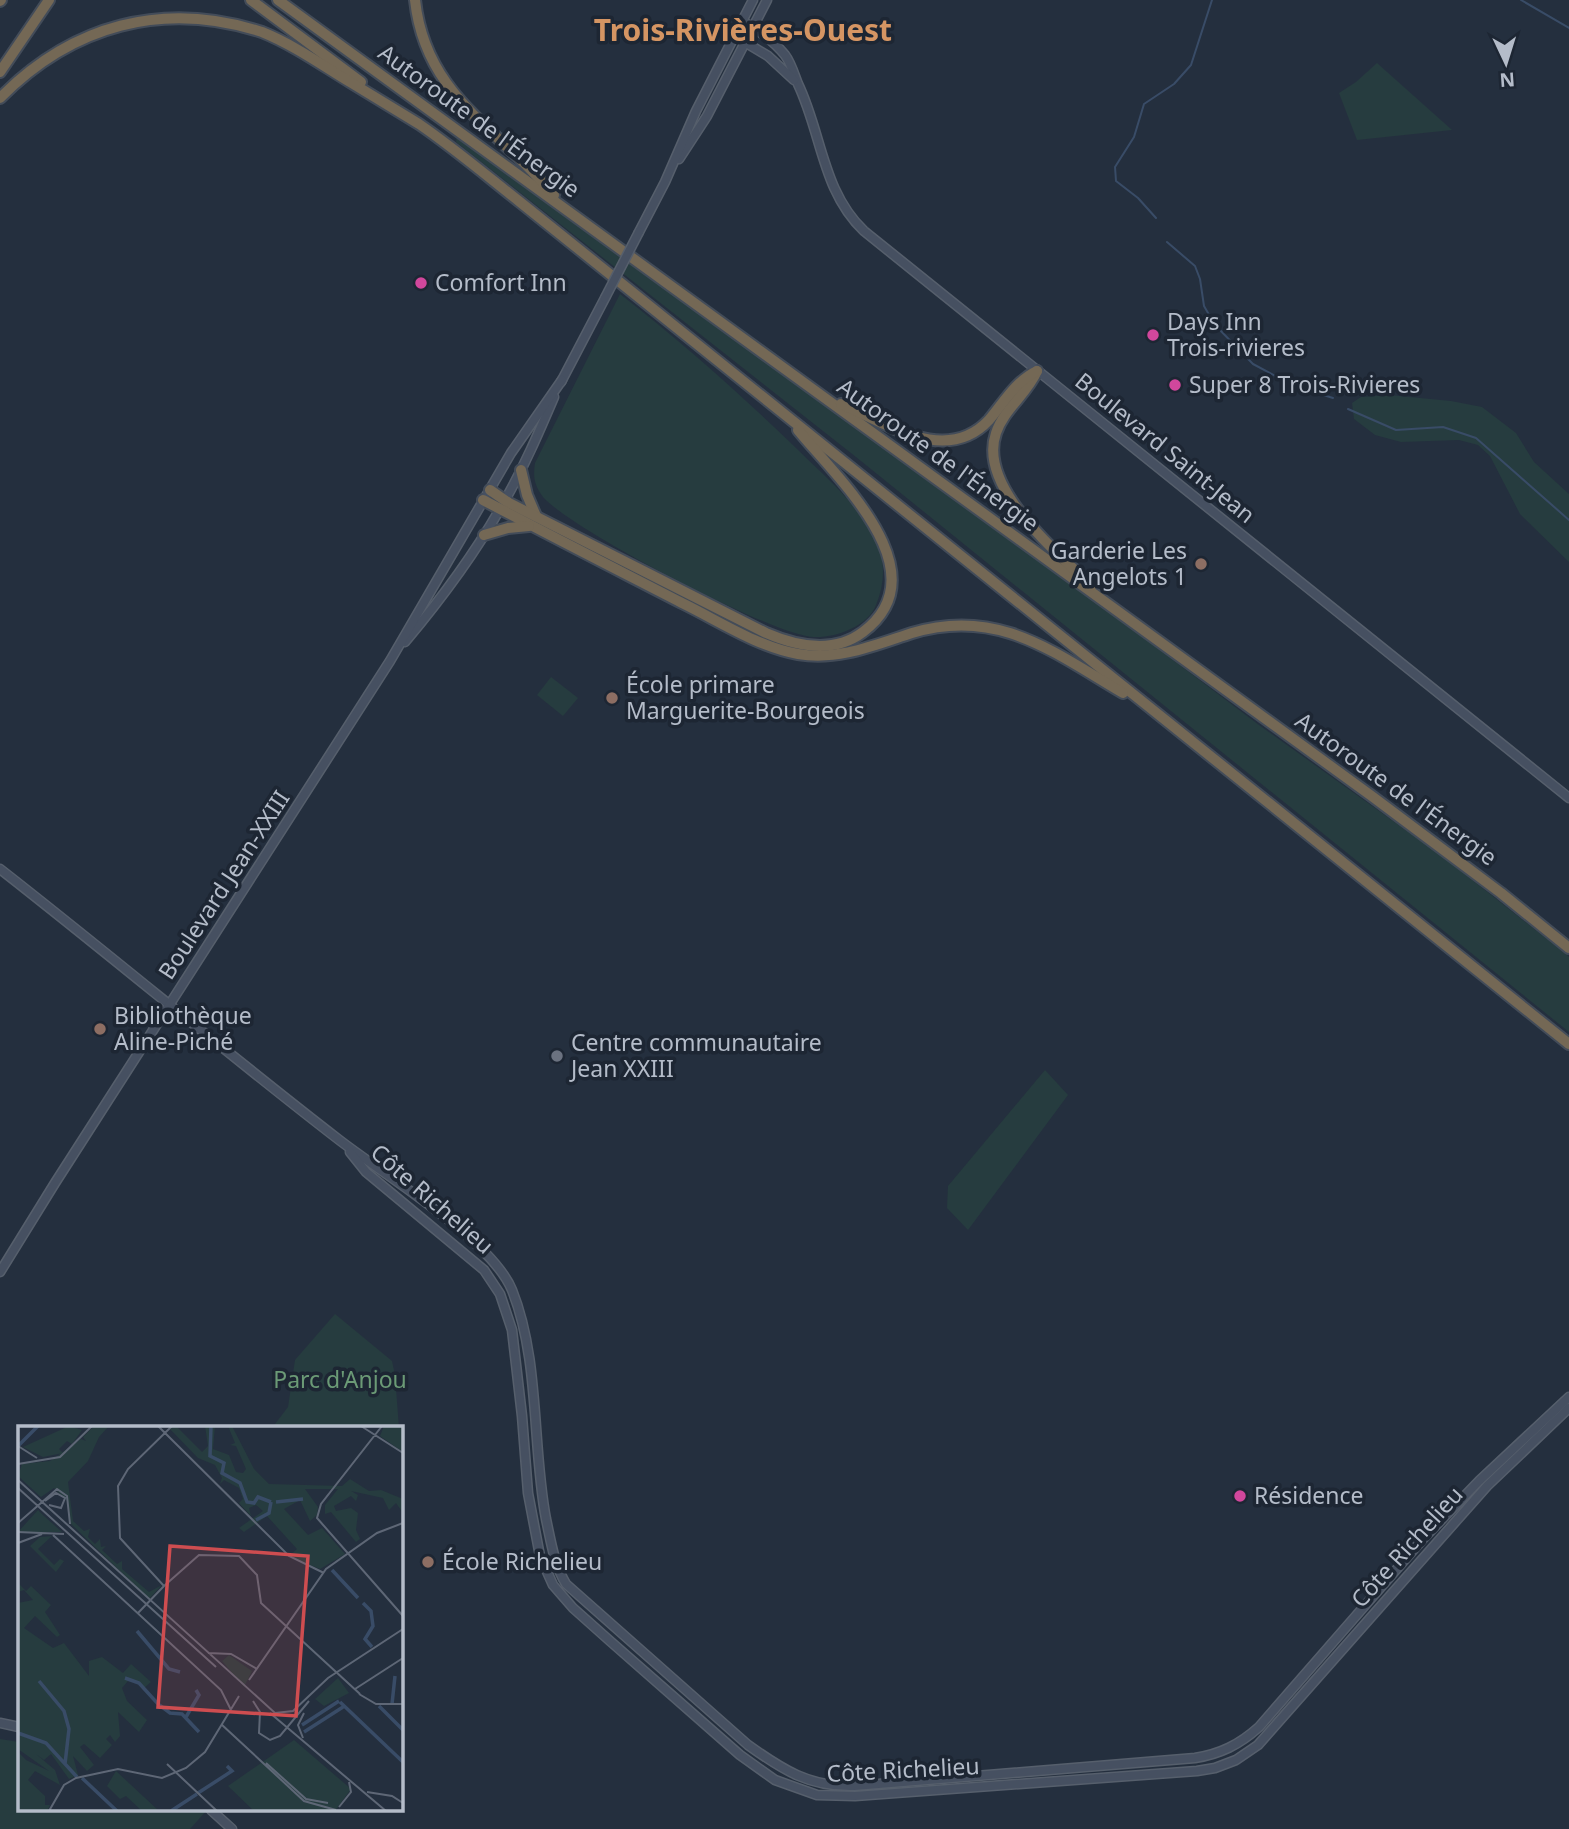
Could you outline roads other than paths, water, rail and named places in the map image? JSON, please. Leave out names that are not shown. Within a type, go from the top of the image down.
[{"type":"highway","points":[[0,72],[48,0]]},
{"type":"highway","name":"Autoroute de l'Énergie","points":[[251,0],[420,125]]},
{"type":"highway","name":"Autoroute de l'Énergie","points":[[278,0],[1373,797],[1569,948]]},
{"type":"highway","points":[[415,0],[426,45],[449,89],[468,111],[522,160],[570,213]]},
{"type":"highway","points":[[0,98],[41,61],[84,36],[133,20],[189,16],[239,24],[277,39],[420,125],[783,412],[1569,1044]]},
{"type":"highway","points":[[822,396],[909,435],[950,441],[965,437],[980,428],[1025,377],[1037,371]]},
{"type":"highway","points":[[1037,371],[1030,386],[998,427],[993,445],[995,468],[1003,487],[1024,518],[1113,608]]},
{"type":"highway","points":[[484,535],[534,521],[780,638],[822,646],[850,640],[873,623],[885,604],[891,579],[886,549],[865,509],[783,412]]},
{"type":"highway","points":[[521,470],[534,521]]},
{"type":"highway","points":[[486,495],[736,630],[785,651],[815,656],[839,655],[944,625],[989,627],[1020,635],[1049,649],[1152,709]]},
{"type":"street","name":"Boulevard Jean-XXIII","points":[[390,661],[443,594],[503,505],[562,380],[665,182],[696,111],[753,0]]},
{"type":"street","name":"Boulevard Jean-XXIII","points":[[665,182],[707,116],[767,0]]},
{"type":"street","name":"Boulevard Saint-Jean","points":[[742,21],[771,41],[787,57],[808,106],[832,185],[851,217],[870,236],[1569,798]]},
{"type":"street","name":"Boulevard Saint-Jean","points":[[734,37],[776,62],[799,84]]},
{"type":"street","name":"Boulevard Jean-XXIII","points":[[0,1272],[390,661],[511,453],[562,380]]},
{"type":"street","name":"Côte Richelieu","points":[[0,869],[341,1142],[460,1230],[493,1260],[512,1289],[524,1327],[541,1492],[552,1552],[559,1573],[566,1584],[748,1745],[781,1768],[817,1784],[853,1786],[1195,1758],[1212,1756],[1243,1742],[1423,1539],[1479,1481],[1569,1397]]},
{"type":"street","name":"Côte Richelieu","points":[[341,1142],[366,1172],[484,1270],[500,1294],[512,1330],[528,1493],[540,1556],[553,1585],[582,1616],[740,1755],[775,1780],[817,1795],[855,1796],[1197,1771],[1215,1769],[1236,1760],[1268,1735],[1487,1486],[1569,1408]]},
{"type":"street","points":[[0,1723],[18,1727]]},
{"type":"street","points":[[213,1812],[232,1829]]},
{"type":"waterway","points":[[1156,218],[1138,198],[1116,181],[1115,167],[1134,137],[1144,104],[1174,84],[1191,65],[1212,0]]},
{"type":"waterway","points":[[1521,0],[1569,28]]},
{"type":"waterway","points":[[1167,242],[1195,266],[1204,306],[1215,325],[1253,364],[1294,386],[1333,398]]},
{"type":"waterway","points":[[1348,409],[1396,430],[1443,427],[1476,438],[1569,520]]},
{"type":"place","name":"Comfort Inn","points":[[421,283]]},
{"type":"place","name":"Days Inn Trois-rivieres","points":[[1153,335]]},
{"type":"place","name":"Super 8 Trois-Rivieres","points":[[1175,385]]},
{"type":"place","name":"Garderie Les Angelots 1","points":[[1201,564]]},
{"type":"place","name":"École primare Marguerite-Bourgeois","points":[[612,698]]},
{"type":"place","name":"Bibliothèque Aline-Piché","points":[[100,1029]]},
{"type":"place","name":"Centre communautaire Jean XXIII","points":[[557,1056]]},
{"type":"place","name":"Résidence","points":[[1240,1496]]},
{"type":"place","name":"École Richelieu","points":[[428,1562]]},
{"type":"district","name":"Trois-Rivières-Ouest","points":[[743,31]]},
{"type":"park label","name":"Parc d'Anjou","points":[[340,1380]]}]
